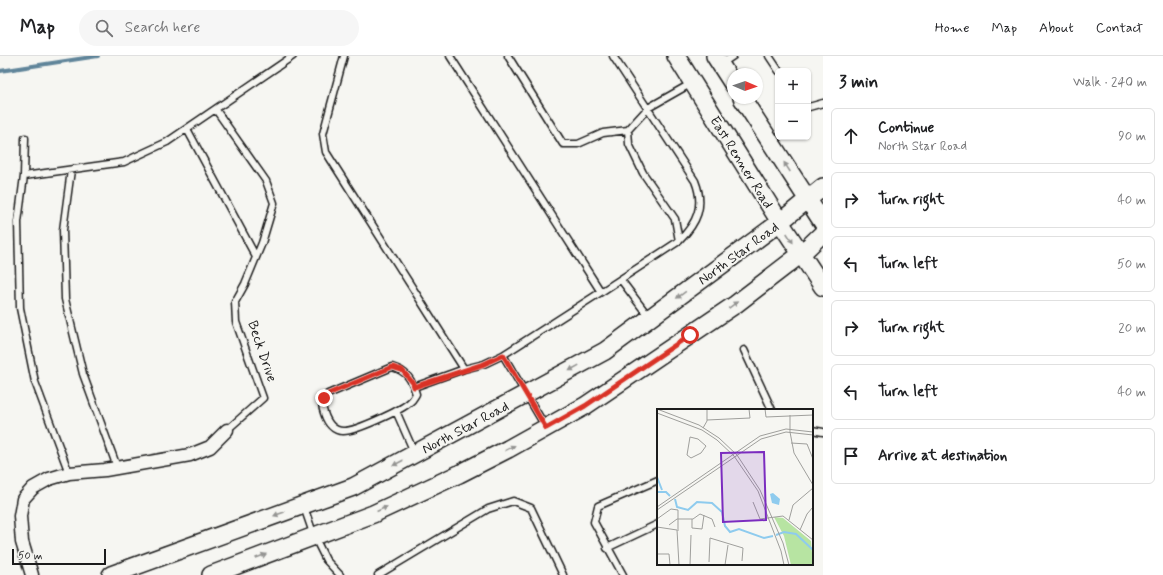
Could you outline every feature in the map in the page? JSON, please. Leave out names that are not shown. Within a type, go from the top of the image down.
[{"type":"main road","name":"East Renner Road","points":[[676,56],[780,222],[823,287]]},
{"type":"main road","points":[[723,59],[727,69]]},
{"type":"main road","points":[[746,104],[823,223]]},
{"type":"main road","name":"North Star Road","points":[[111,575],[354,487],[526,394],[605,350],[780,222],[809,200],[823,187]]},
{"type":"main road","points":[[212,575],[372,514],[458,474],[546,428],[585,406],[736,304],[801,254],[823,233]]},
{"type":"street","name":"Beck Drive","points":[[32,575],[22,542],[20,516],[24,499],[33,488],[49,479],[69,473],[117,467],[190,454],[210,447],[227,430]]},
{"type":"lane","points":[[24,176],[124,162],[167,142],[293,56]]},
{"type":"lane","points":[[344,56],[323,134],[326,152],[464,370]]},
{"type":"lane","points":[[450,56],[601,292]]},
{"type":"lane","points":[[508,56],[563,144],[578,144],[603,133],[628,130],[648,108],[692,82]]},
{"type":"lane","points":[[414,387],[484,364],[503,355],[621,280],[679,241],[691,229],[699,212],[699,190],[695,181],[613,56]]},
{"type":"lane","points":[[769,56],[777,68]]},
{"type":"lane","points":[[811,106],[823,103]]},
{"type":"lane","name":"Beck Drive","points":[[216,110],[266,181],[274,203],[262,243],[245,284],[234,302],[236,322],[263,398],[227,430]]},
{"type":"lane","points":[[187,129],[256,257]]},
{"type":"lane","points":[[628,130],[629,144],[643,173],[675,219],[679,241]]},
{"type":"lane","points":[[25,138],[24,176],[18,222],[20,308],[35,382],[69,473]]},
{"type":"lane","points":[[71,170],[63,230],[65,299],[83,374],[117,467]]},
{"type":"lane","points":[[621,280],[649,318]]},
{"type":"lane","points":[[744,350],[772,409]]},
{"type":"lane","points":[[503,355],[546,428]]},
{"type":"lane","points":[[392,367],[402,370],[413,383],[416,394],[410,402],[396,411],[351,431],[341,432],[332,428],[326,418],[322,406],[324,398],[328,394],[392,367]]},
{"type":"lane","points":[[396,411],[415,454]]},
{"type":"lane","points":[[813,430],[823,432]]},
{"type":"lane","points":[[623,575],[594,522],[598,506],[657,480]]},
{"type":"lane","points":[[378,575],[488,509],[513,501],[531,508],[564,575]]},
{"type":"lane","points":[[303,505],[314,536],[326,560],[340,575]]},
{"type":"lane","points":[[607,548],[657,524]]},
{"type":"waterway","points":[[0,71],[98,56]]},
{"type":"route","points":[[324,398],[328,394],[392,367],[402,370],[413,383],[414,387],[484,364],[503,355],[546,428],[585,406],[690,335]]}]
